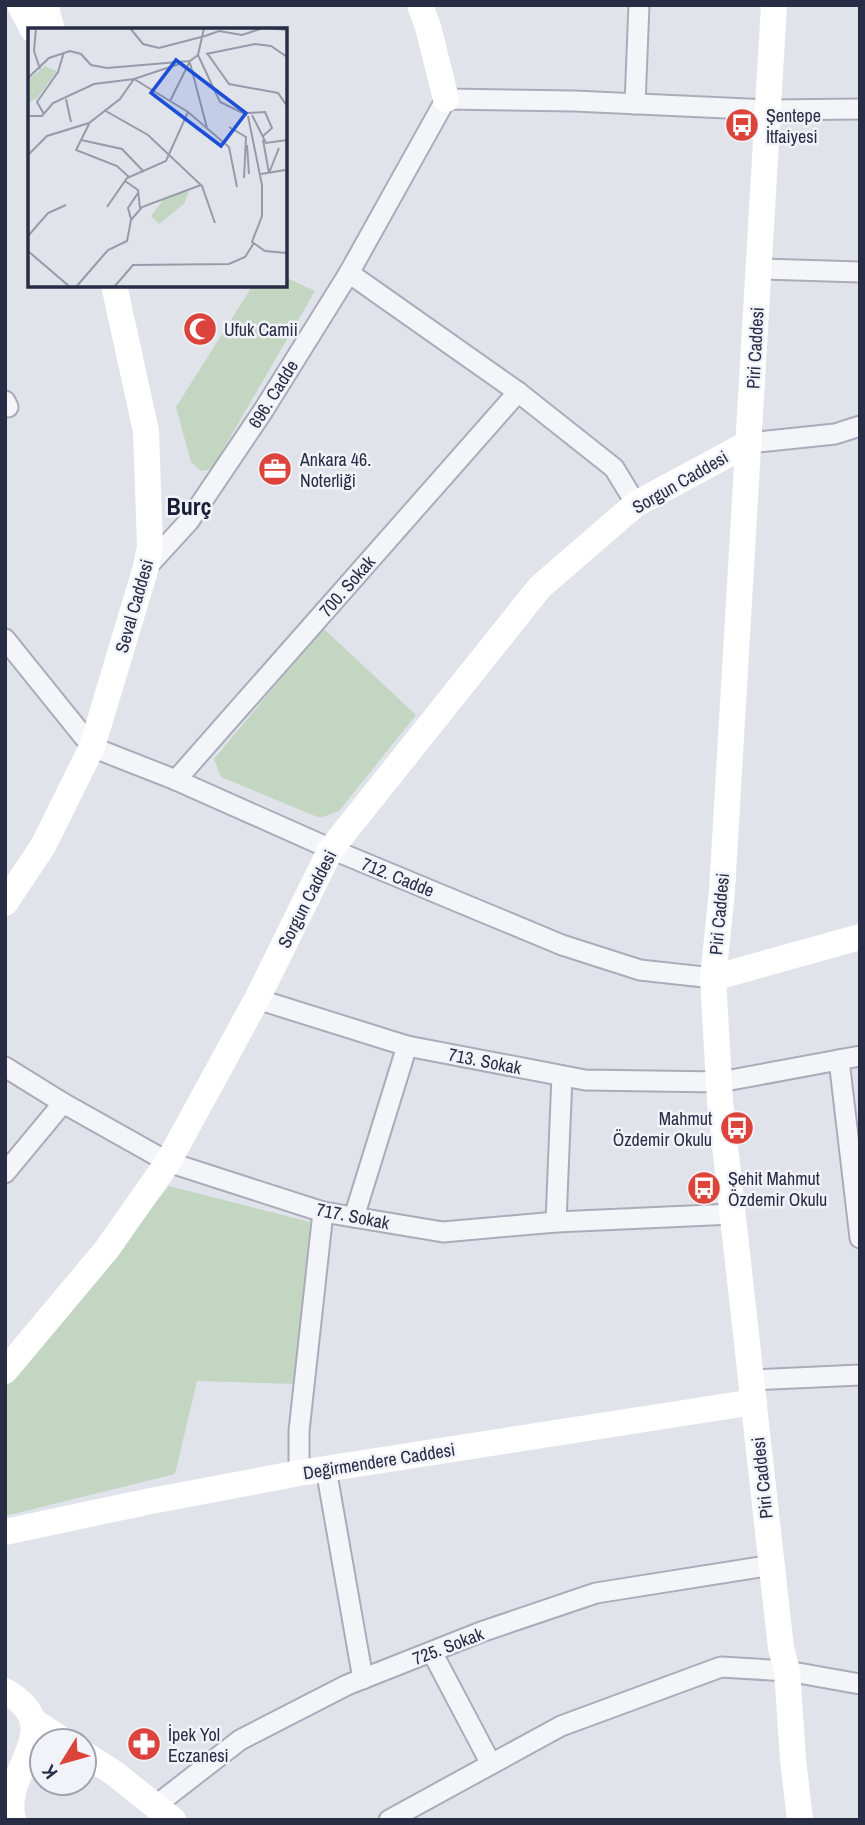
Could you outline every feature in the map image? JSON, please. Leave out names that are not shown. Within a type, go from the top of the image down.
[{"type":"street","points":[[20,5],[32,28]]},
{"type":"street","points":[[45,5],[51,28]]},
{"type":"street","points":[[420,5],[446,99],[574,101],[768,110],[860,109]]},
{"type":"street","points":[[635,104],[639,5]]},
{"type":"street","name":"Piri Caddesi","points":[[774,5],[723,891],[713,978],[720,1101],[781,1648],[787,1671],[800,1820]]},
{"type":"street","name":"696. Cadde","points":[[146,567],[189,521],[263,411],[349,273],[446,99]]},
{"type":"street","points":[[759,269],[860,272]]},
{"type":"street","points":[[349,273],[518,392],[614,468],[636,504]]},
{"type":"street","name":"Seval Caddesi","points":[[5,903],[43,846],[93,747],[150,547],[146,431],[114,287]]},
{"type":"street","name":"700. Sokak","points":[[176,780],[518,392]]},
{"type":"street","points":[[749,443],[835,434],[860,426]]},
{"type":"street","name":"Sorgun Caddesi","points":[[5,1371],[107,1250],[168,1162],[257,999],[331,849],[540,587],[636,504],[749,443]]},
{"type":"street","points":[[5,639],[93,747]]},
{"type":"street","name":"712. Cadde","points":[[93,747],[562,945],[640,970],[713,978]]},
{"type":"street","points":[[713,978],[860,937]]},
{"type":"street","name":"713. Sokak","points":[[257,999],[407,1046],[585,1080],[720,1082],[860,1056]]},
{"type":"street","points":[[354,1217],[407,1046]]},
{"type":"street","points":[[839,1060],[860,1238]]},
{"type":"street","name":"717. Sokak","points":[[5,1067],[168,1162],[323,1212],[443,1233],[556,1222],[733,1214]]},
{"type":"street","points":[[556,1222],[562,1076]]},
{"type":"street","points":[[5,1173],[64,1103]]},
{"type":"street","points":[[299,1473],[299,1431],[323,1212]]},
{"type":"street","points":[[753,1391],[860,1375]]},
{"type":"street","name":"Değirmendere Caddesi","points":[[5,1532],[299,1473],[753,1391]]},
{"type":"street","points":[[326,1469],[363,1679]]},
{"type":"street","name":"725. Sokak","points":[[164,1813],[240,1740],[347,1685],[481,1632],[596,1593],[772,1565]]},
{"type":"street","points":[[432,1652],[491,1764]]},
{"type":"street","points":[[389,1820],[561,1726],[720,1667],[787,1671],[860,1684]]},
{"type":"street","points":[[5,1691],[26,1707],[32,1720],[33,1735],[29,1750],[13,1766],[9,1801],[13,1820]]},
{"type":"street","points":[[32,1720],[43,1727]]},
{"type":"street","points":[[98,1763],[164,1813]]},
{"type":"green space","points":[[287,278],[315,291],[213,467],[208,470],[201,471],[191,462],[176,407],[252,287],[287,287]]},
{"type":"green space","points":[[323,628],[416,715],[339,811],[320,818],[221,777],[214,759]]},
{"type":"green space","points":[[169,1186],[310,1222],[296,1384],[197,1381],[175,1474],[5,1516],[5,1388]]},
{"type":"place","name":"Şentepe İtfaiyesi","points":[[742,125]]},
{"type":"place","name":"Ufuk Camii","points":[[200,329]]},
{"type":"place","name":"Ankara 46. Noterliği","points":[[275,469]]},
{"type":"place","name":"Mahmut Özdemir Okulu","points":[[737,1128]]},
{"type":"place","name":"Şehit Mahmut Özdemir Okulu","points":[[704,1188]]},
{"type":"place","name":"İpek Yol Eczanesi","points":[[144,1744]]},
{"type":"district","name":"Burç","points":[[189,506]]}]
